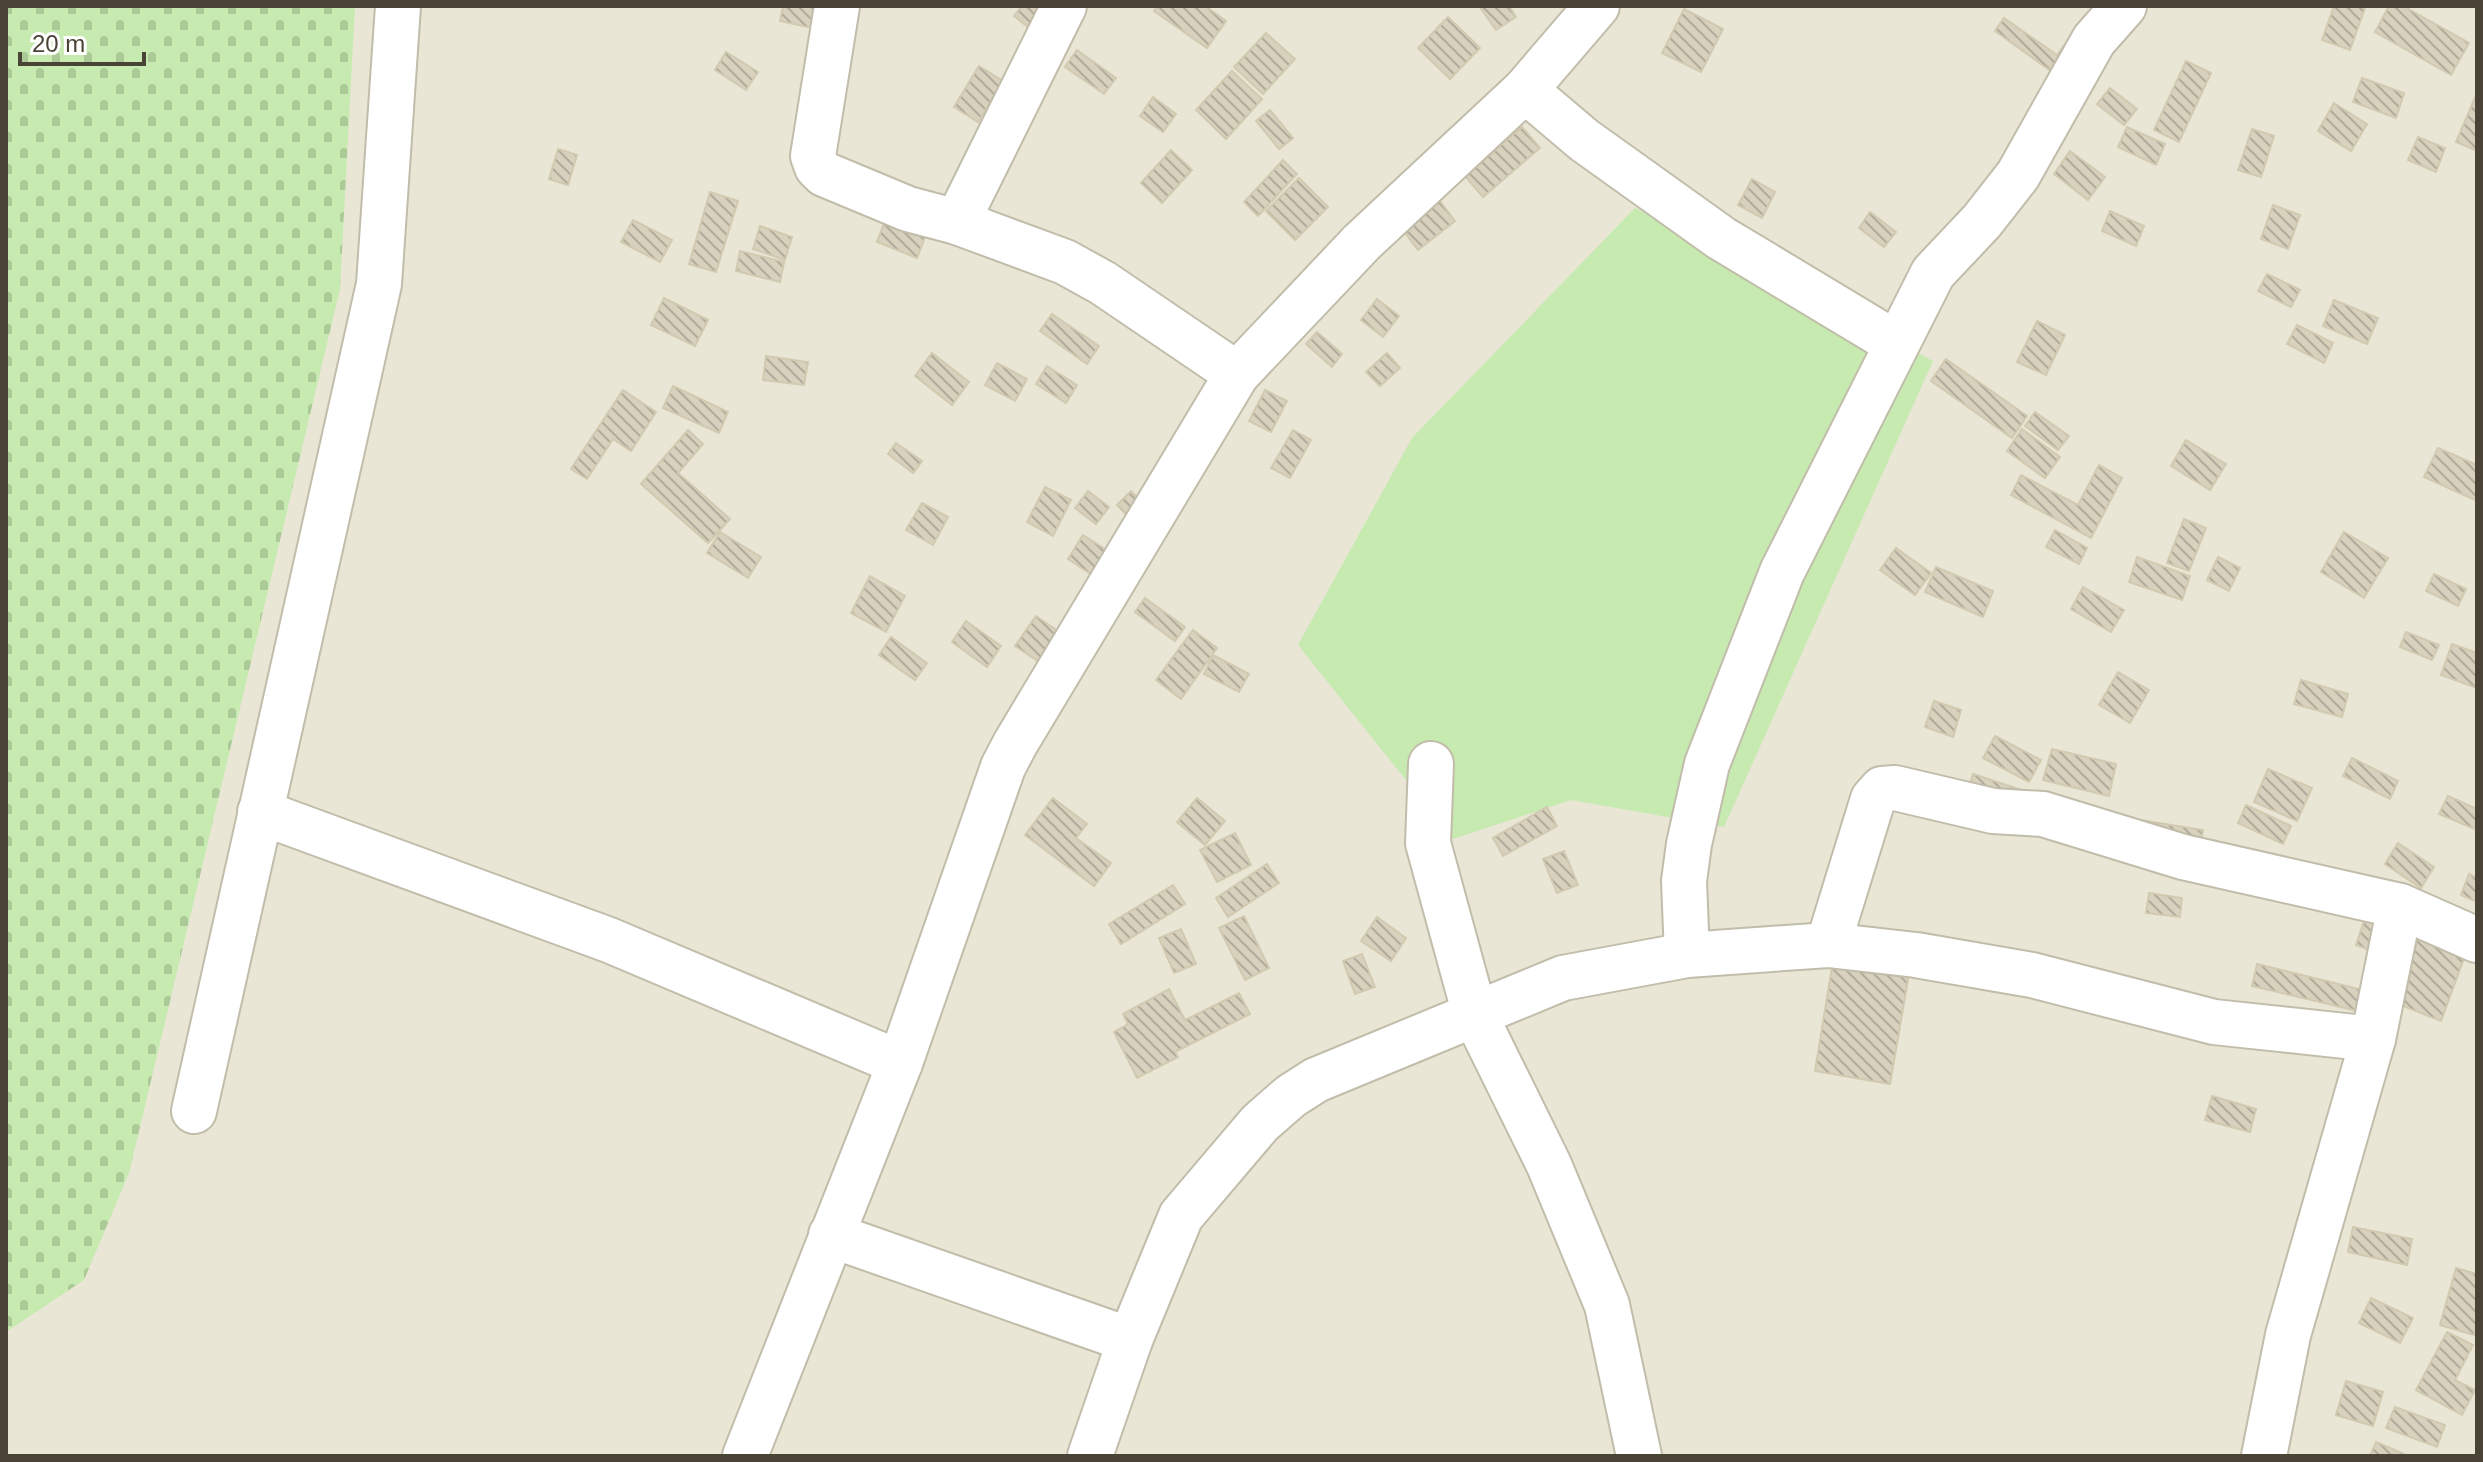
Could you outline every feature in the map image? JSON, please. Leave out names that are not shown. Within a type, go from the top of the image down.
[{"type":"street","points":[[194,1111],[379,284],[398,6]]},
{"type":"street","points":[[837,6],[813,156],[824,174],[908,209],[957,222],[1065,262],[1103,283],[1237,374]]},
{"type":"street","points":[[957,222],[1064,6]]},
{"type":"street","points":[[745,1456],[900,1063],[1003,767],[1237,374],[1362,242],[1525,90],[1597,6]]},
{"type":"street","points":[[1687,955],[1684,881],[1707,764],[1782,572],[1933,273],[1982,221],[2018,175],[2094,40],[2124,6]]},
{"type":"street","points":[[1525,90],[1584,140],[1721,238],[1897,344]]},
{"type":"street","points":[[1431,764],[1428,843],[1475,1015],[1549,1165],[1607,1305],[1639,1456]]},
{"type":"street","points":[[1828,945],[1873,799],[1882,789],[1895,788],[1993,811],[2043,814],[2183,857],[2400,906],[2477,940]]},
{"type":"street","points":[[260,812],[609,940],[900,1063]]},
{"type":"street","points":[[2264,1456],[2288,1335],[2373,1039],[2400,906]]},
{"type":"street","points":[[1090,1456],[1130,1340],[1181,1216],[1260,1123],[1291,1096],[1316,1080],[1563,978],[1687,955],[1828,945],[1916,955],[2032,975],[2214,1022],[2373,1039]]},
{"type":"street","points":[[831,1235],[1130,1340]]},
{"type":"shaded area","points":[[6,6],[2477,6],[2477,1456],[6,1456]]},
{"type":"green space","points":[[6,6],[355,6],[340,289],[129,1173],[84,1280],[6,1332]]},
{"type":"green space","points":[[1635,208],[1933,361],[1724,827],[1571,800],[1453,839],[1298,645],[1412,438]]},
{"type":"building","points":[[783,6],[805,6],[835,12],[831,32],[780,21]]},
{"type":"building","points":[[1022,6],[1035,6],[1051,19],[1038,35],[1014,16]]},
{"type":"building","points":[[1158,6],[1205,6],[1226,21],[1207,48],[1154,11]]},
{"type":"building","points":[[1479,6],[1509,6],[1516,17],[1496,30]]},
{"type":"building","points":[[2334,6],[2365,8],[2350,50],[2322,40]]},
{"type":"building","points":[[2389,6],[2403,6],[2469,43],[2451,75],[2375,32]]},
{"type":"building","points":[[1684,9],[1723,29],[1701,72],[1662,53]]},
{"type":"building","points":[[1448,17],[1480,48],[1450,79],[1418,48]]},
{"type":"building","points":[[2004,18],[2057,55],[2072,35],[2079,40],[2055,74],[1995,31]]},
{"type":"building","points":[[1266,33],[1295,59],[1263,94],[1234,67]]},
{"type":"building","points":[[1077,50],[1116,78],[1104,94],[1065,67]]},
{"type":"building","points":[[726,52],[758,72],[746,90],[715,70]]},
{"type":"building","points":[[2186,61],[2211,73],[2179,142],[2154,130]]},
{"type":"building","points":[[979,66],[1003,81],[978,122],[954,107]]},
{"type":"building","points":[[1232,71],[1262,99],[1226,139],[1196,110]]},
{"type":"building","points":[[2362,78],[2404,93],[2396,118],[2353,102]]},
{"type":"building","points":[[2110,88],[2137,109],[2124,125],[2097,104]]},
{"type":"building","points":[[2477,93],[2477,151],[2456,142]]},
{"type":"building","points":[[1153,97],[1176,114],[1163,132],[1140,116]]},
{"type":"building","points":[[2334,103],[2367,124],[2351,151],[2318,131]]},
{"type":"building","points":[[1270,110],[1293,138],[1279,149],[1256,121]]},
{"type":"building","points":[[1522,127],[1540,148],[1483,197],[1465,176]]},
{"type":"building","points":[[2127,127],[2165,144],[2156,165],[2118,147]]},
{"type":"building","points":[[2252,129],[2274,136],[2261,177],[2238,170]]},
{"type":"building","points":[[2418,137],[2445,148],[2436,172],[2408,160]]},
{"type":"building","points":[[558,149],[577,155],[568,185],[549,179]]},
{"type":"building","points":[[1171,150],[1192,170],[1162,203],[1141,183]]},
{"type":"building","points":[[2070,151],[2105,177],[2088,200],[2054,174]]},
{"type":"building","points":[[1283,160],[1297,174],[1258,216],[1244,202]]},
{"type":"building","points":[[1299,178],[1328,207],[1295,240],[1266,211]]},
{"type":"building","points":[[1752,179],[1775,192],[1762,218],[1738,205]]},
{"type":"building","points":[[710,192],[738,201],[716,272],[689,264]]},
{"type":"building","points":[[893,199],[933,216],[917,258],[877,242]]},
{"type":"building","points":[[1440,201],[1455,221],[1418,250],[1403,230]]},
{"type":"building","points":[[2273,205],[2300,215],[2288,249],[2261,239]]},
{"type":"building","points":[[2110,211],[2144,226],[2136,246],[2102,231]]},
{"type":"building","points":[[1870,212],[1896,232],[1884,247],[1859,228]]},
{"type":"building","points":[[633,220],[672,240],[660,262],[621,242]]},
{"type":"building","points":[[760,226],[792,237],[785,260],[753,249]]},
{"type":"building","points":[[740,251],[784,262],[780,282],[736,271]]},
{"type":"building","points":[[2267,274],[2300,290],[2291,307],[2258,291]]},
{"type":"building","points":[[664,298],[708,320],[695,346],[651,325]]},
{"type":"building","points":[[1377,299],[1399,316],[1383,337],[1361,320]]},
{"type":"building","points":[[2334,300],[2378,318],[2367,344],[2323,326]]},
{"type":"building","points":[[1052,314],[1099,346],[1087,364],[1040,331]]},
{"type":"building","points":[[2037,321],[2065,335],[2046,375],[2017,362]]},
{"type":"building","points":[[2297,325],[2333,343],[2324,363],[2287,344]]},
{"type":"building","points":[[1317,332],[1342,354],[1332,367],[1306,344]]},
{"type":"building","points":[[932,353],[969,382],[952,405],[915,376]]},
{"type":"building","points":[[1387,353],[1400,368],[1380,386],[1366,372]]},
{"type":"building","points":[[766,356],[808,362],[804,385],[763,380]]},
{"type":"building","points":[[1946,359],[2027,416],[2012,438],[1931,381]]},
{"type":"building","points":[[997,363],[1027,379],[1015,401],[985,385]]},
{"type":"building","points":[[1047,366],[1077,385],[1066,403],[1036,384]]},
{"type":"building","points":[[673,386],[728,412],[719,433],[663,408]]},
{"type":"building","points":[[623,390],[656,412],[631,451],[613,439],[587,479],[571,469]]},
{"type":"building","points":[[1265,390],[1287,401],[1271,432],[1249,421]]},
{"type":"building","points":[[2035,412],[2069,436],[2058,450],[2025,426]]},
{"type":"building","points":[[2022,429],[2060,457],[2045,478],[2007,451]]},
{"type":"building","points":[[688,430],[703,444],[678,473],[730,519],[708,543],[641,484]]},
{"type":"building","points":[[1293,430],[1311,440],[1290,478],[1271,468]]},
{"type":"building","points":[[2186,440],[2226,464],[2210,490],[2171,466]]},
{"type":"building","points":[[896,443],[922,461],[913,473],[888,454]]},
{"type":"building","points":[[2438,448],[2477,465],[2477,501],[2424,477]]},
{"type":"building","points":[[2099,465],[2122,478],[2091,538],[2011,495],[2021,475],[2078,505]]},
{"type":"building","points":[[1045,487],[1071,500],[1053,536],[1027,522]]},
{"type":"building","points":[[1088,491],[1109,507],[1096,524],[1075,508]]},
{"type":"building","points":[[1131,491],[1150,511],[1136,525],[1117,505]]},
{"type":"building","points":[[922,503],[948,517],[933,545],[906,530]]},
{"type":"building","points":[[2184,519],[2206,528],[2189,571],[2167,563]]},
{"type":"building","points":[[2055,530],[2087,548],[2079,564],[2046,547]]},
{"type":"building","points":[[720,532],[761,557],[748,578],[707,553]]},
{"type":"building","points":[[2344,532],[2388,558],[2364,598],[2321,572]]},
{"type":"building","points":[[1083,535],[1119,558],[1103,582],[1068,559]]},
{"type":"building","points":[[1896,548],[1931,573],[1915,595],[1880,570]]},
{"type":"building","points":[[2137,557],[2190,576],[2182,600],[2129,582]]},
{"type":"building","points":[[2218,557],[2240,568],[2229,591],[2207,580]]},
{"type":"building","points":[[1936,567],[1993,591],[1983,617],[1925,592]]},
{"type":"building","points":[[2434,574],[2466,589],[2458,606],[2426,591]]},
{"type":"building","points":[[870,576],[905,596],[886,632],[851,613]]},
{"type":"building","points":[[2083,587],[2124,610],[2111,632],[2071,609]]},
{"type":"building","points":[[1145,598],[1185,627],[1175,641],[1135,612]]},
{"type":"building","points":[[1036,616],[1074,642],[1054,672],[1015,646]]},
{"type":"building","points":[[966,621],[1001,646],[987,667],[952,642]]},
{"type":"building","points":[[1193,630],[1217,648],[1181,699],[1156,680]]},
{"type":"building","points":[[2406,632],[2439,645],[2432,660],[2400,647]]},
{"type":"building","points":[[891,637],[927,663],[915,680],[879,655]]},
{"type":"building","points":[[2452,644],[2477,653],[2477,688],[2441,675]]},
{"type":"building","points":[[1213,655],[1249,674],[1239,692],[1204,674]]},
{"type":"building","points":[[2118,672],[2149,690],[2130,723],[2099,705]]},
{"type":"building","points":[[2301,680],[2348,694],[2342,717],[2294,704]]},
{"type":"building","points":[[1934,701],[1961,710],[1953,737],[1925,727]]},
{"type":"building","points":[[1995,736],[2041,760],[2029,782],[1983,758]]},
{"type":"building","points":[[2052,749],[2116,764],[2109,796],[2043,780]]},
{"type":"building","points":[[2352,758],[2398,781],[2390,799],[2343,776]]},
{"type":"building","points":[[2268,769],[2312,788],[2297,821],[2254,802]]},
{"type":"building","points":[[1973,774],[2043,797],[1965,800]]},
{"type":"building","points":[[2448,796],[2477,809],[2477,830],[2439,814]]},
{"type":"building","points":[[1053,798],[1087,824],[1076,838],[1111,863],[1094,886],[1025,835]]},
{"type":"building","points":[[1197,798],[1225,821],[1205,845],[1177,822]]},
{"type":"building","points":[[2246,805],[2291,826],[2283,844],[2238,823]]},
{"type":"building","points":[[1547,807],[1557,826],[1503,856],[1493,838]]},
{"type":"building","points":[[2140,820],[2203,830],[2199,856],[2136,847]]},
{"type":"building","points":[[1235,833],[1251,865],[1217,882],[1200,850]]},
{"type":"building","points":[[2398,843],[2434,867],[2421,888],[2385,864]]},
{"type":"building","points":[[1564,851],[1578,885],[1557,893],[1543,859]]},
{"type":"building","points":[[1267,864],[1279,883],[1228,917],[1216,898]]},
{"type":"building","points":[[2469,874],[2477,878],[2477,902],[2461,895]]},
{"type":"building","points":[[1173,885],[1185,904],[1121,944],[1109,924]]},
{"type":"building","points":[[2149,893],[2182,898],[2180,917],[2146,913]]},
{"type":"building","points":[[2368,909],[2398,919],[2385,956],[2356,945]]},
{"type":"building","points":[[1244,916],[1269,968],[1245,980],[1219,928]]},
{"type":"building","points":[[1377,917],[1406,938],[1391,961],[1361,941]]},
{"type":"building","points":[[2423,923],[2470,942],[2441,1021],[2393,1002]]},
{"type":"building","points":[[1181,929],[1196,964],[1174,973],[1159,938]]},
{"type":"building","points":[[1362,954],[1375,987],[1355,994],[1343,961]]},
{"type":"building","points":[[1834,955],[1910,968],[1890,1084],[1815,1071]]},
{"type":"building","points":[[2257,964],[2375,993],[2370,1014],[2252,986]]},
{"type":"building","points":[[1169,989],[1185,1020],[1239,993],[1250,1014],[1175,1052],[1178,1057],[1137,1078],[1114,1032],[1128,1024],[1123,1014]]},
{"type":"building","points":[[2212,1096],[2256,1109],[2250,1132],[2205,1120]]},
{"type":"building","points":[[2353,1227],[2412,1239],[2407,1265],[2348,1252]]},
{"type":"building","points":[[2456,1268],[2477,1274],[2477,1325],[2474,1335],[2440,1325]]},
{"type":"building","points":[[2371,1298],[2413,1318],[2400,1343],[2359,1323]]},
{"type":"building","points":[[2447,1332],[2473,1345],[2455,1380],[2475,1390],[2462,1415],[2416,1390]]},
{"type":"building","points":[[2346,1381],[2383,1392],[2373,1426],[2336,1415]]},
{"type":"building","points":[[2395,1407],[2445,1425],[2437,1447],[2386,1428]]},
{"type":"building","points":[[2376,1442],[2404,1454],[2370,1456]]}]
